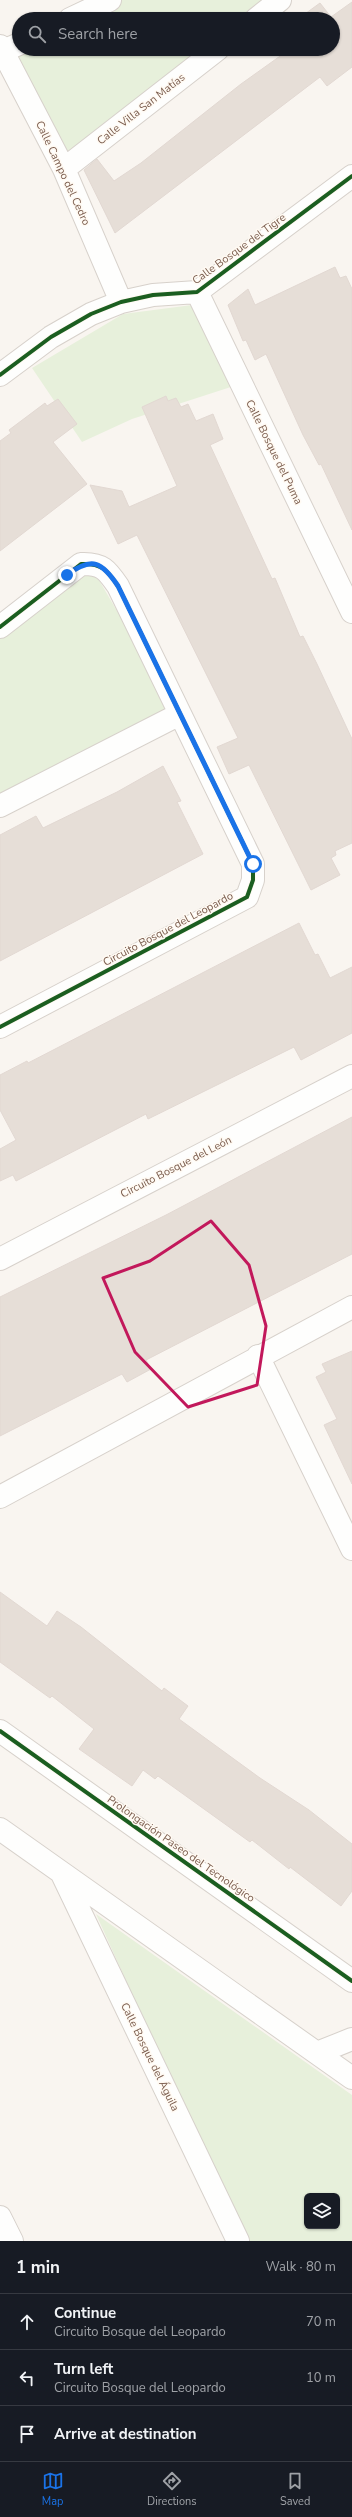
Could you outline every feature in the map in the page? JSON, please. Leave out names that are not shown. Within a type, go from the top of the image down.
[{"type":"street","points":[[85,12],[110,0]]},
{"type":"street","points":[[265,12],[280,0]]},
{"type":"street","name":"Calle Campo del Cedro","points":[[7,47],[64,169],[121,302]]},
{"type":"street","name":"Calle Villa San Matías","points":[[64,169],[209,56]]},
{"type":"street","name":"Calle Bosque del Tigre","points":[[0,375],[51,337],[91,314],[121,302],[153,294],[197,292],[352,176]]},
{"type":"street","name":"Calle Bosque del Puma","points":[[197,292],[352,612]]},
{"type":"street","name":"Circuito Bosque del Leopardo","points":[[0,627],[81,564],[94,563],[106,568],[118,586],[253,864],[253,880],[247,897],[0,1027]]},
{"type":"street","points":[[0,806],[180,714]]},
{"type":"street","name":"Circuito Bosque del León","points":[[0,1259],[352,1076]]},
{"type":"street","points":[[0,1497],[258,1356],[352,1307]]},
{"type":"street","points":[[258,1356],[352,1549]]},
{"type":"street","name":"Prolongación Paseo del Tecnológico","points":[[0,1731],[352,1981]]},
{"type":"street","points":[[0,1830],[352,2078]]},
{"type":"street","name":"Calle Bosque del Águila","points":[[62,1873],[238,2241]]},
{"type":"street","points":[[317,2053],[352,2039]]},
{"type":"street","points":[[0,2217],[12,2241]]},
{"type":"highlighted area","points":[[211,1221],[249,1265],[266,1326],[257,1385],[188,1407],[135,1352],[103,1278],[150,1261]]},
{"type":"green space","points":[[119,0],[275,0],[259,12],[94,12]]},
{"type":"green space","points":[[12,51],[12,56],[203,56],[65,163],[9,52]]},
{"type":"green space","points":[[192,305],[237,385],[132,419],[82,442],[32,368],[123,314]]},
{"type":"green space","points":[[92,568],[174,709],[0,798],[0,638]]},
{"type":"green space","points":[[96,1914],[352,2095],[352,2241],[243,2241]]},
{"type":"building","points":[[352,2],[352,67],[327,86],[320,77],[115,233],[84,170],[97,159],[114,181],[141,163],[241,84],[280,56],[340,56],[340,12],[338,12]]},
{"type":"building","points":[[320,3],[327,12],[308,12]]},
{"type":"building","points":[[335,267],[340,278],[346,276],[352,289],[352,530],[321,464],[319,465],[303,435],[266,354],[255,360],[246,340],[243,341],[228,305],[248,289],[255,305]]},
{"type":"building","points":[[166,396],[168,401],[176,398],[181,407],[188,404],[196,421],[213,414],[223,439],[210,445],[272,579],[275,578],[300,637],[303,636],[352,739],[352,843],[335,851],[336,855],[331,858],[340,875],[311,890],[249,765],[229,774],[217,747],[238,738],[137,535],[118,544],[90,485],[122,491],[129,507],[177,486],[142,407]]},
{"type":"building","points":[[58,399],[77,424],[53,442],[87,484],[0,551],[0,441],[11,433],[9,430],[45,403],[47,406]]},
{"type":"building","points":[[163,766],[181,801],[177,802],[203,854],[0,961],[0,835],[36,816],[43,828],[117,792]]},
{"type":"building","points":[[299,923],[315,955],[318,954],[330,978],[352,967],[352,1033],[301,1060],[294,1047],[148,1119],[146,1114],[16,1181],[13,1175],[0,1181],[0,1149],[16,1140],[0,1110],[0,1075],[27,1061],[28,1063]]},
{"type":"building","points":[[352,1117],[352,1254],[146,1360],[151,1369],[127,1382],[122,1374],[0,1436],[0,1297],[166,1215]]},
{"type":"building","points":[[352,1351],[352,1484],[324,1425],[337,1419],[316,1377],[326,1372],[322,1364]]},
{"type":"building","points":[[0,1592],[47,1626],[57,1611],[81,1627],[162,1691],[164,1688],[188,1706],[179,1719],[260,1778],[309,1810],[352,1844],[352,1891],[341,1906],[290,1867],[289,1869],[252,1840],[250,1842],[158,1776],[155,1779],[143,1770],[132,1786],[79,1749],[94,1729],[52,1696],[50,1698],[0,1662]]},
{"type":"cycle path","points":[[0,375],[51,337],[91,314],[121,302],[153,295],[197,292],[352,176]]},
{"type":"cycle path","points":[[0,627],[81,564],[99,566],[107,572],[118,586],[253,864],[253,880],[247,897],[0,1027]]},
{"type":"cycle path","points":[[0,1731],[352,1981]]},
{"type":"route","points":[[67,575],[81,564],[94,563],[106,568],[118,586],[253,864]]}]
